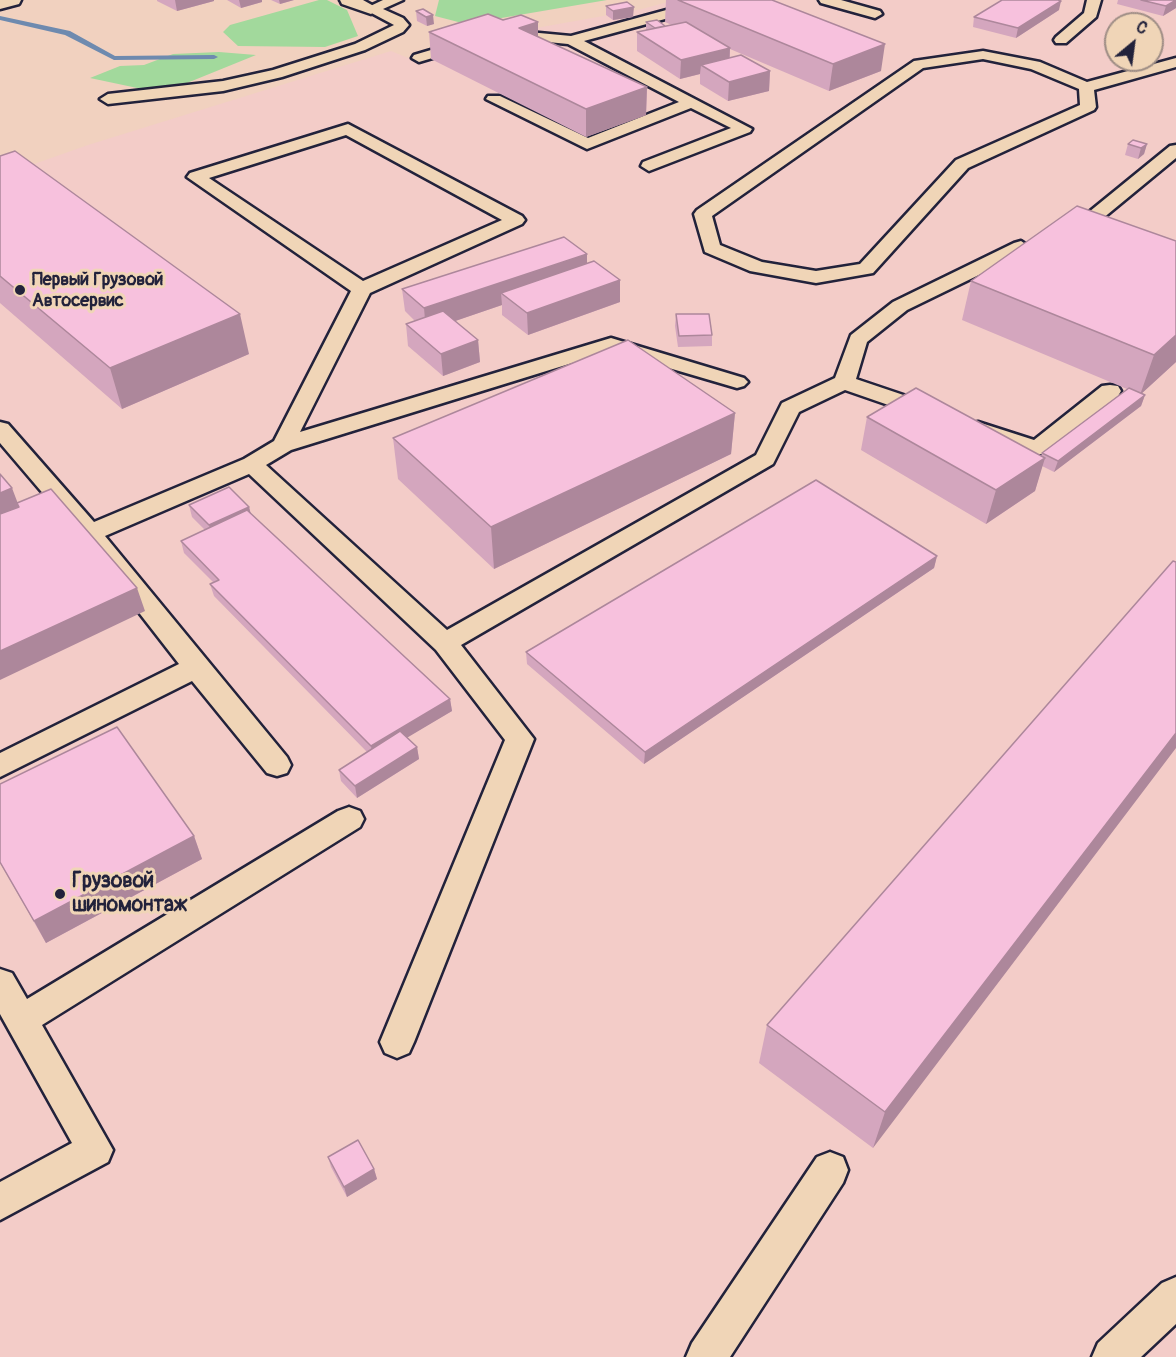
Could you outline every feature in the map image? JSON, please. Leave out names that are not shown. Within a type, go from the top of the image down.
[{"type":"street","points":[[0,4],[13,0]]},
{"type":"street","points":[[348,0],[371,9]]},
{"type":"lane","points":[[371,9],[396,0]]},
{"type":"lane","points":[[419,58],[485,38],[518,35],[571,40],[719,0]]},
{"type":"lane","points":[[826,0],[875,14]]},
{"type":"lane","points":[[1061,40],[1092,14],[1094,0]]},
{"type":"lane","points":[[108,99],[223,86],[277,74],[360,47],[399,29],[402,25],[371,9]]},
{"type":"lane","points":[[571,40],[744,129],[649,166]]},
{"type":"lane","points":[[1086,87],[1088,107],[962,164],[866,269],[816,278],[757,267],[712,248],[703,214],[919,64],[983,55],[1035,65],[1086,87],[1176,62]]},
{"type":"lane","points":[[494,99],[587,144],[693,102]]},
{"type":"lane","points":[[283,445],[362,289],[516,220],[348,129],[196,177],[362,289]]},
{"type":"lane","points":[[1101,236],[1079,229],[1176,150]]},
{"type":"lane","points":[[844,382],[858,339],[900,306],[1022,247]]},
{"type":"lane","points":[[90,533],[252,464],[283,445],[610,344],[737,382]]},
{"type":"lane","points":[[445,643],[765,459],[790,408],[844,382],[1037,449],[1110,392]]},
{"type":"lane","points":[[2,436],[90,533],[277,765]]},
{"type":"lane","points":[[252,464],[445,643],[519,739],[397,1042]]},
{"type":"lane","points":[[0,766],[196,667]]},
{"type":"lane","points":[[22,1020],[349,819]]},
{"type":"lane","points":[[0,983],[94,1150],[0,1202]]},
{"type":"lane","points":[[706,1357],[830,1170]]},
{"type":"lane","points":[[1112,1357],[1176,1297]]},
{"type":"shaded area","points":[[675,0],[1176,0],[1176,1357],[0,1357],[0,176],[88,145],[391,51],[408,58],[458,42],[642,9]]},
{"type":"green space","points":[[319,0],[327,0],[347,10],[358,36],[325,47],[238,46],[223,32],[230,25]]},
{"type":"green space","points":[[439,0],[607,0],[466,24],[435,16]]},
{"type":"green space","points":[[219,52],[256,55],[187,83],[142,89],[90,78],[120,66],[144,65],[173,54]]},
{"type":"building","points":[[678,0],[772,0],[885,44],[833,64]]},
{"type":"building","points":[[1002,0],[1061,1],[1018,28],[974,17]]},
{"type":"building","points":[[1141,0],[1176,0],[1166,6]]},
{"type":"building","points":[[627,2],[634,7],[613,11],[606,6]]},
{"type":"building","points":[[423,9],[433,15],[426,17],[416,11]]},
{"type":"building","points":[[488,14],[503,20],[521,15],[538,22],[519,28],[647,87],[586,109],[429,32]]},
{"type":"building","points":[[657,20],[665,26],[655,28],[646,22]]},
{"type":"building","points":[[686,22],[730,48],[681,60],[637,32]]},
{"type":"building","points":[[741,55],[770,71],[729,82],[701,65]]},
{"type":"building","points":[[1133,140],[1147,144],[1141,148],[1128,144]]},
{"type":"building","points":[[15,151],[240,314],[110,368],[0,276],[0,156]]},
{"type":"building","points":[[1077,206],[1176,241],[1176,335],[1154,355],[971,281]]},
{"type":"building","points":[[564,237],[587,254],[424,308],[402,289]]},
{"type":"building","points":[[594,261],[620,280],[527,313],[501,293]]},
{"type":"building","points":[[443,311],[478,340],[441,354],[406,324]]},
{"type":"building","points":[[676,314],[709,314],[712,335],[679,336]]},
{"type":"building","points":[[628,340],[735,413],[491,527],[393,438]]},
{"type":"building","points":[[916,388],[1045,458],[996,490],[867,417]]},
{"type":"building","points":[[1129,388],[1145,395],[1058,461],[1042,453]]},
{"type":"building","points":[[0,474],[12,488],[0,493]]},
{"type":"building","points":[[816,480],[937,556],[645,752],[526,652]]},
{"type":"building","points":[[229,487],[249,507],[209,525],[189,505]]},
{"type":"building","points":[[51,489],[137,588],[0,651],[0,514],[19,507],[17,503]]},
{"type":"building","points":[[247,510],[450,699],[371,746],[210,584],[219,580],[181,541]]},
{"type":"building","points":[[1173,561],[1176,562],[1176,733],[885,1112],[767,1025]]},
{"type":"building","points":[[117,727],[194,836],[34,921],[0,862],[0,784]]},
{"type":"building","points":[[400,731],[417,747],[355,786],[339,770]]},
{"type":"building","points":[[358,1140],[374,1169],[344,1187],[328,1157]]},
{"type":"waterway","points":[[0,18],[67,33],[114,58],[214,57]]},
{"type":"place","name":"Первый Грузовой Автосервис","points":[[20,290]]},
{"type":"place","name":"Грузовой шиномонтаж","points":[[60,894]]}]
